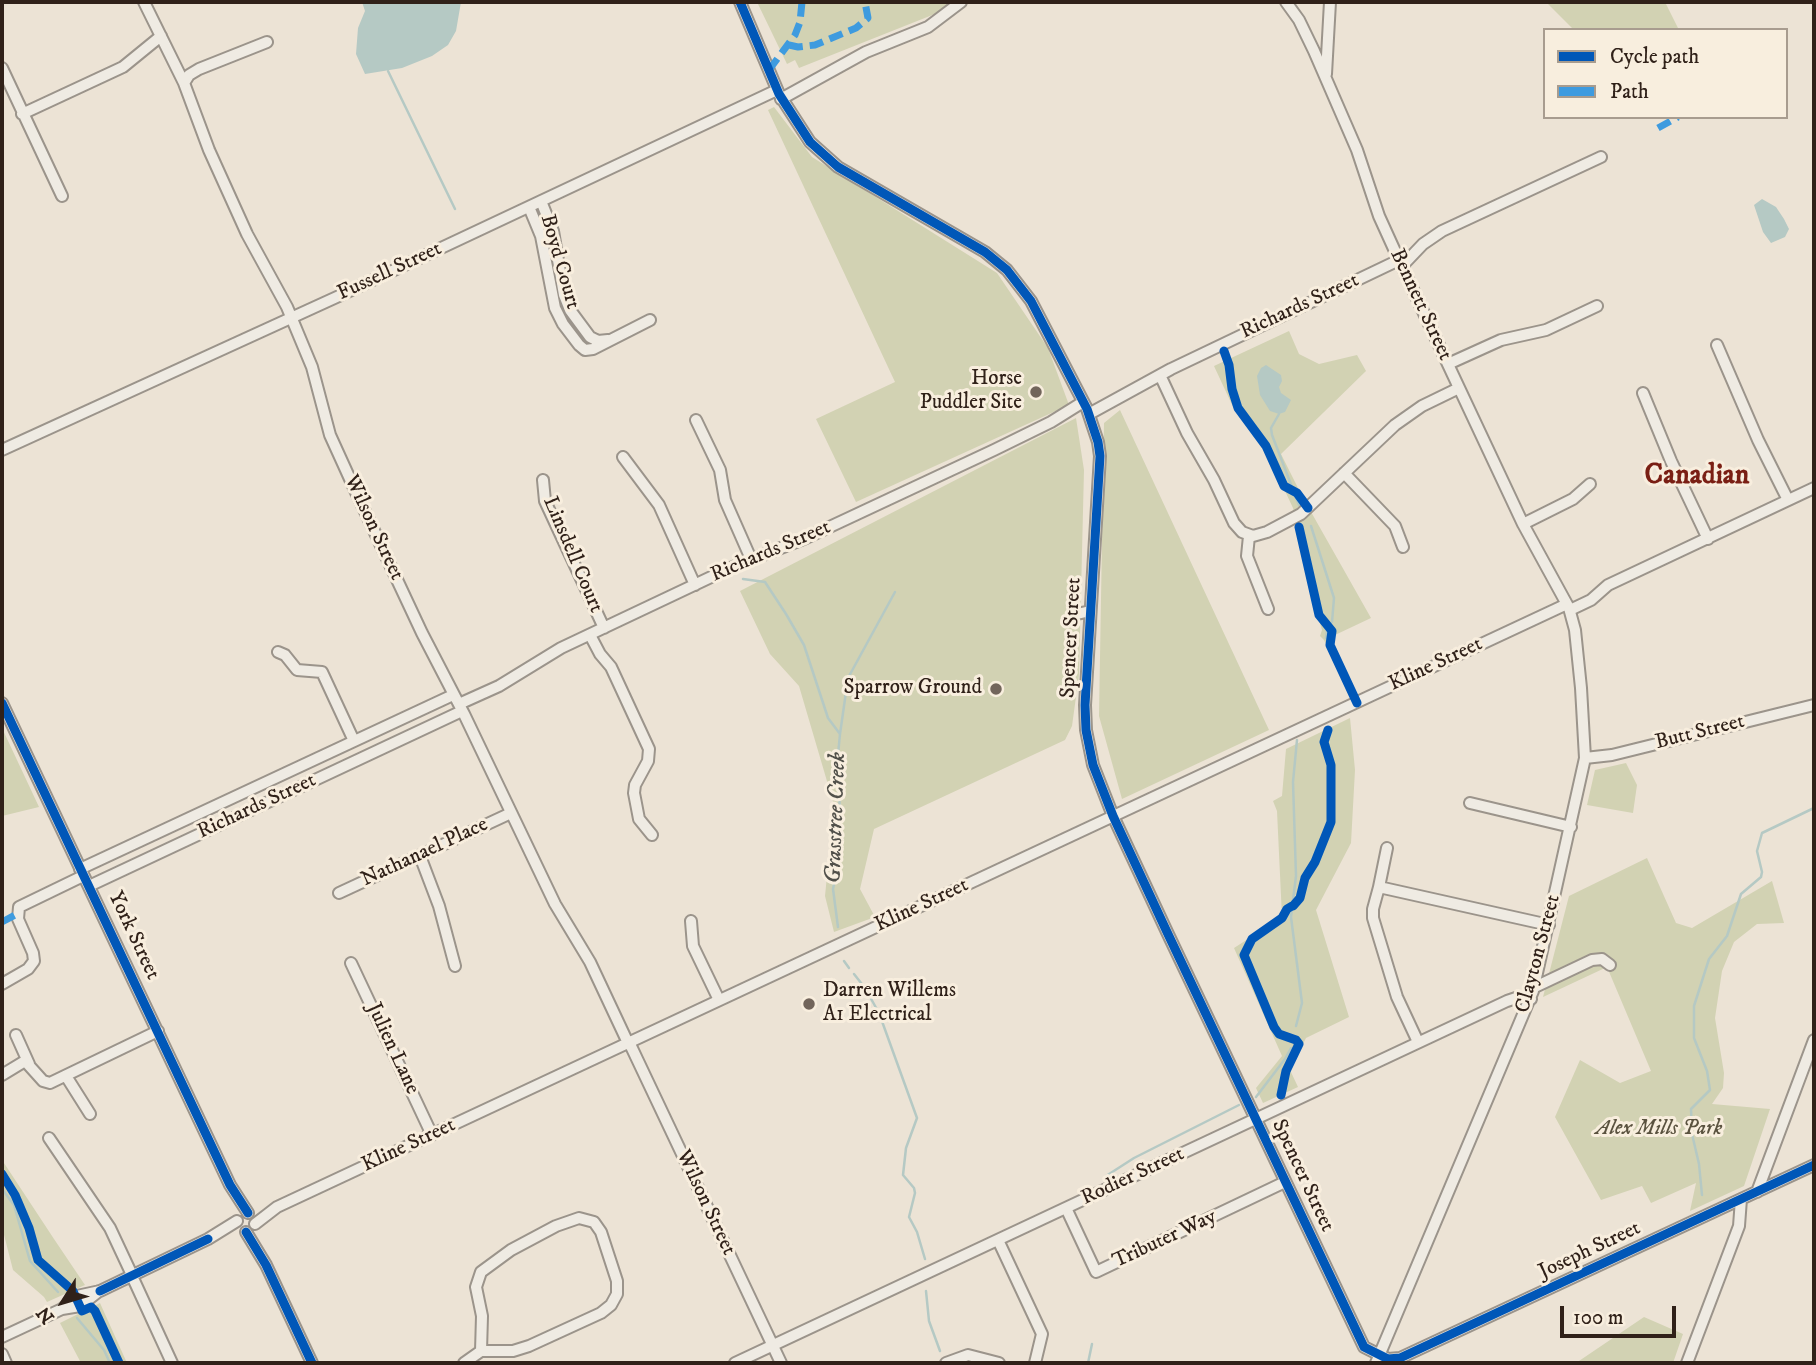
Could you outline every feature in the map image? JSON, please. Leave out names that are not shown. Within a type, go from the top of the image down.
[{"type":"street","name":"Wilson Street","points":[[144,2],[184,83],[209,150],[244,227],[291,316],[312,367],[332,441],[555,904],[590,962],[781,1363]]},
{"type":"street","name":"Spencer Street","points":[[740,2],[779,94],[810,142],[830,162],[985,252],[1007,270],[1031,301],[1089,414],[1098,442],[1100,464],[1085,705],[1086,730],[1095,771],[1113,816],[1362,1345],[1378,1359]]},
{"type":"street","name":"Fussell Street","points":[[2,450],[866,52],[928,27],[961,2]]},
{"type":"street","name":"Bennett Street","points":[[1286,2],[1303,26],[1357,150],[1379,216],[1400,263],[1523,524],[1569,607]]},
{"type":"street","points":[[1326,80],[1329,2]]},
{"type":"street","points":[[22,114],[122,67],[161,36]]},
{"type":"street","points":[[184,83],[199,69],[267,42]]},
{"type":"street","points":[[2,68],[62,196]]},
{"type":"street","name":"Richards Street","points":[[1089,414],[1160,374],[1400,263],[1442,231],[1601,157]]},
{"type":"street","name":"Boyd Court","points":[[541,201],[554,231],[564,295],[573,315],[592,338],[600,341],[610,338],[650,320]]},
{"type":"street","name":"Boyd Court","points":[[529,207],[541,236],[552,298],[563,324],[585,349],[593,349],[610,338]]},
{"type":"street","points":[[1448,365],[1501,340],[1546,330],[1597,306]]},
{"type":"street","points":[[1717,345],[1758,440],[1788,500]]},
{"type":"street","points":[[1160,374],[1234,523],[1249,536],[1262,534],[1295,518],[1395,425],[1422,406],[1459,388]]},
{"type":"street","points":[[1643,393],[1708,539]]},
{"type":"street","name":"Richards Street","points":[[2,984],[29,968],[34,961],[17,914],[24,904],[499,686],[548,655],[751,559],[806,538],[947,473],[1051,422],[1083,402]]},
{"type":"street","points":[[696,420],[720,470],[725,500],[751,559]]},
{"type":"street","points":[[623,457],[659,505],[695,585]]},
{"type":"street","points":[[1344,473],[1395,526],[1404,547]]},
{"type":"street","name":"Linsdell Court","points":[[543,480],[545,501],[604,628]]},
{"type":"street","points":[[1523,524],[1571,500],[1590,484]]},
{"type":"street","name":"Kline Street","points":[[2,1335],[62,1309],[80,1306],[100,1291],[208,1239],[719,1000],[1113,816],[1569,607],[1591,600],[1608,585],[1814,488]]},
{"type":"street","points":[[1249,536],[1247,556],[1268,609]]},
{"type":"street","name":"Clayton Street","points":[[1378,1359],[1535,987],[1586,758],[1581,688],[1569,607]]},
{"type":"street","points":[[1073,615],[1090,611]]},
{"type":"street","points":[[590,635],[601,656],[611,667],[649,748],[649,761],[635,785],[634,793],[639,818],[652,835]]},
{"type":"street","points":[[278,652],[285,655],[297,670],[322,672],[354,741]]},
{"type":"street","name":"York Street","points":[[2,703],[312,1363]]},
{"type":"street","name":"Richards Street","points":[[84,877],[354,741],[458,703]]},
{"type":"street","name":"Butt Street","points":[[1586,758],[1612,755],[1814,705]]},
{"type":"street","points":[[1470,803],[1571,827]]},
{"type":"street","name":"Nathanael Place","points":[[339,893],[511,813]]},
{"type":"street","points":[[1387,848],[1373,918],[1397,998],[1418,1042]]},
{"type":"street","points":[[420,856],[439,906],[455,966]]},
{"type":"street","points":[[1379,887],[1549,925]]},
{"type":"street","points":[[691,921],[693,946],[719,1000]]},
{"type":"street","points":[[1535,987],[1592,960],[1602,959],[1610,965]]},
{"type":"street","name":"Julien Lane","points":[[351,963],[432,1135]]},
{"type":"street","name":"Rodier Street","points":[[735,1363],[1514,998],[1531,999]]},
{"type":"street","points":[[16,1035],[29,1064],[46,1083],[159,1033]]},
{"type":"street","points":[[1757,1192],[1814,1040]]},
{"type":"street","points":[[2,1075],[22,1061],[29,1064]]},
{"type":"street","points":[[66,1076],[90,1114]]},
{"type":"street","points":[[48,1138],[110,1228],[173,1363]]},
{"type":"street","name":"Joseph Street","points":[[1378,1359],[1400,1358],[1814,1165]]},
{"type":"street","name":"Tributer Way","points":[[1066,1208],[1097,1272],[1285,1182]]},
{"type":"street","points":[[1687,1363],[1739,1226],[1741,1199]]},
{"type":"street","points":[[464,1363],[481,1351],[513,1351],[526,1348],[601,1313],[611,1305],[617,1294],[617,1281],[601,1232],[594,1222],[579,1218],[556,1226],[511,1250],[483,1270],[476,1287],[482,1316],[481,1351]]},
{"type":"street","points":[[999,1240],[1042,1334],[1035,1363]]},
{"type":"street","points":[[2,1354],[6,1363]]},
{"type":"street","points":[[946,1363],[968,1355],[999,1363]]},
{"type":"green space","points":[[757,2],[965,2],[799,68],[795,60],[787,64]]},
{"type":"green space","points":[[1546,2],[1665,2],[1678,28],[1572,28]]},
{"type":"green space","points":[[774,107],[812,157],[997,273],[1048,348],[1069,405],[856,502],[816,419],[895,382],[768,110]]},
{"type":"green space","points":[[1289,331],[1299,354],[1319,364],[1357,355],[1366,371],[1281,454],[1371,618],[1335,635],[1332,643],[1354,691],[1350,693],[1320,636],[1322,630],[1306,575],[1293,508],[1264,446],[1234,409],[1214,366]]},
{"type":"green space","points":[[1120,410],[1269,730],[1122,799],[1099,716],[1104,423]]},
{"type":"green space","points":[[1076,418],[1084,470],[1079,675],[1072,726],[1065,740],[874,829],[860,889],[875,917],[834,932],[825,896],[834,805],[799,686],[770,654],[740,591]]},
{"type":"green space","points":[[1350,718],[1355,770],[1351,843],[1316,910],[1349,1017],[1306,1038],[1290,1070],[1298,1087],[1263,1103],[1256,1088],[1282,1056],[1234,948],[1282,917],[1277,811],[1273,801],[1282,796],[1286,749]]},
{"type":"green space","points":[[2,728],[39,807],[2,816]]},
{"type":"green space","points":[[1626,763],[1637,785],[1633,813],[1587,805],[1595,770]]},
{"type":"green space","name":"Alex Mills Park","points":[[1647,858],[1676,923],[1692,928],[1772,881],[1784,923],[1757,924],[1734,942],[1722,971],[1715,1018],[1724,1073],[1723,1088],[1712,1104],[1770,1109],[1744,1186],[1690,1211],[1696,1183],[1651,1203],[1642,1186],[1601,1200],[1555,1117],[1580,1060],[1620,1083],[1651,1071],[1607,967],[1543,997],[1569,896]]},
{"type":"green space","points":[[2,1160],[85,1285],[47,1302],[13,1270],[2,1227]]},
{"type":"green space","points":[[100,1303],[127,1363],[81,1363],[60,1323]]},
{"type":"green space","points":[[1644,1317],[1683,1334],[1673,1363],[1576,1363]]},
{"type":"shaded area","points":[[362,2],[461,2],[456,31],[448,45],[432,56],[402,68],[365,74],[356,54],[358,28],[365,11]]},
{"type":"shaded area","points":[[1762,199],[1776,207],[1789,229],[1785,237],[1771,243],[1763,232],[1754,205]]},
{"type":"shaded area","points":[[1266,365],[1281,375],[1281,393],[1291,400],[1285,412],[1279,414],[1270,411],[1260,395],[1257,376]]},
{"type":"waterway","points":[[388,71],[455,209]]},
{"type":"waterway","points":[[1279,414],[1271,428],[1272,435],[1292,487]]},
{"type":"waterway","points":[[1295,495],[1299,505]]},
{"type":"waterway","points":[[1311,526],[1334,598],[1332,622]]},
{"type":"waterway","name":"Grasstree Creek","points":[[743,579],[765,582],[786,614],[804,645],[828,718],[840,734],[837,765],[840,811],[836,833],[838,865],[833,889],[838,927]]},
{"type":"waterway","points":[[840,734],[848,678],[895,592]]},
{"type":"waterway","points":[[1326,638],[1327,631]]},
{"type":"waterway","points":[[1296,1026],[1302,1003],[1291,917],[1296,876],[1293,782],[1297,740]]},
{"type":"waterway","points":[[1702,1195],[1692,1134],[1691,1109],[1710,1090],[1707,1071],[1694,1038],[1694,1006],[1709,959],[1727,936],[1741,894],[1761,877],[1757,851],[1762,833],[1814,808]]},
{"type":"waterway","name":"Grasstree Creek","points":[[844,961],[849,968]]},
{"type":"waterway","name":"Grasstree Creek","points":[[854,974],[879,1013],[917,1118],[906,1148],[903,1175],[914,1188],[909,1217],[917,1232],[925,1259]]},
{"type":"waterway","points":[[1256,1097],[1291,1048]]},
{"type":"waterway","points":[[1106,1176],[1134,1158],[1239,1105]]},
{"type":"waterway","points":[[2,1189],[14,1205],[30,1261],[58,1292]]},
{"type":"waterway","name":"Grasstree Creek","points":[[926,1291],[929,1321],[940,1351]]},
{"type":"waterway","points":[[77,1318],[104,1350],[110,1363]]},
{"type":"waterway","points":[[1088,1363],[1092,1344]]},
{"type":"marked path","points":[[769,70],[795,35],[800,22],[802,2]]},
{"type":"marked path","points":[[789,45],[815,45],[856,28],[868,18],[865,2]]},
{"type":"marked path","points":[[1658,128],[1674,119]]},
{"type":"marked path","points":[[2,922],[17,914]]},
{"type":"cycle path","points":[[740,2],[779,94],[810,142],[838,167],[985,252],[1007,270],[1031,301],[1087,409],[1100,456],[1085,705],[1086,730],[1093,765],[1113,816],[1167,932],[1364,1347],[1388,1359],[1400,1358],[1814,1165]]},
{"type":"cycle path","points":[[1224,351],[1238,408],[1266,446],[1284,486],[1297,493],[1308,508]]},
{"type":"cycle path","points":[[1299,527],[1319,615],[1332,631],[1330,645],[1357,703]]},
{"type":"cycle path","points":[[2,703],[230,1185],[248,1213]]},
{"type":"cycle path","points":[[1293,906],[1300,898],[1305,878],[1315,862],[1331,822],[1331,765],[1324,742],[1328,730]]},
{"type":"cycle path","points":[[1281,1095],[1286,1071],[1299,1044],[1296,1040],[1279,1034],[1274,1027],[1244,955],[1252,939],[1282,918],[1292,906]]},
{"type":"cycle path","points":[[2,1174],[15,1195],[29,1228],[38,1260],[73,1291],[82,1311],[91,1307],[95,1311],[119,1363]]},
{"type":"cycle path","points":[[246,1232],[266,1265],[312,1363]]},
{"type":"cycle path","points":[[100,1291],[208,1239]]},
{"type":"place","name":"Horse Puddler Site","points":[[1036,392]]},
{"type":"place","name":"Sparrow Ground","points":[[996,689]]},
{"type":"place","name":"Darren Willems A1 Electrical","points":[[809,1004]]},
{"type":"district","name":"Canadian","points":[[1697,477]]}]
